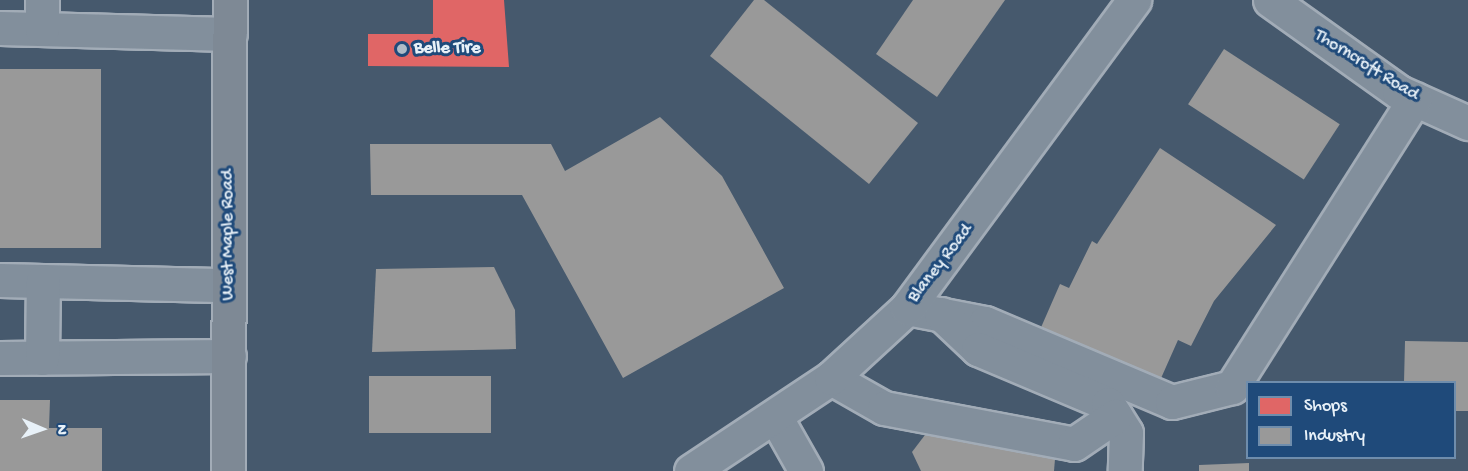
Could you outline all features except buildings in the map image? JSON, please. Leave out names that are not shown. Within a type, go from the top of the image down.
[{"type":"main road","name":"West Maple Road","points":[[228,471],[230,0]]},
{"type":"street","name":"Blaney Road","points":[[691,471],[776,418],[831,378],[907,308],[1134,0]]},
{"type":"street","name":"Thorncroft Road","points":[[1270,0],[1326,44],[1415,99],[1468,123]]},
{"type":"street","points":[[0,28],[42,14],[230,34]]},
{"type":"street","points":[[907,308],[985,323],[1172,402],[1232,387],[1415,99]]},
{"type":"street","points":[[0,280],[229,285]]},
{"type":"street","points":[[42,358],[43,281]]},
{"type":"street","points":[[942,314],[978,349],[1108,404],[1126,433],[1125,471]]},
{"type":"street","points":[[0,358],[229,356]]},
{"type":"street","points":[[831,378],[885,408],[1074,444],[1115,416]]},
{"type":"street","points":[[776,418],[806,471]]},
{"type":"place","name":"Belle Tire","points":[[402,49]]}]
